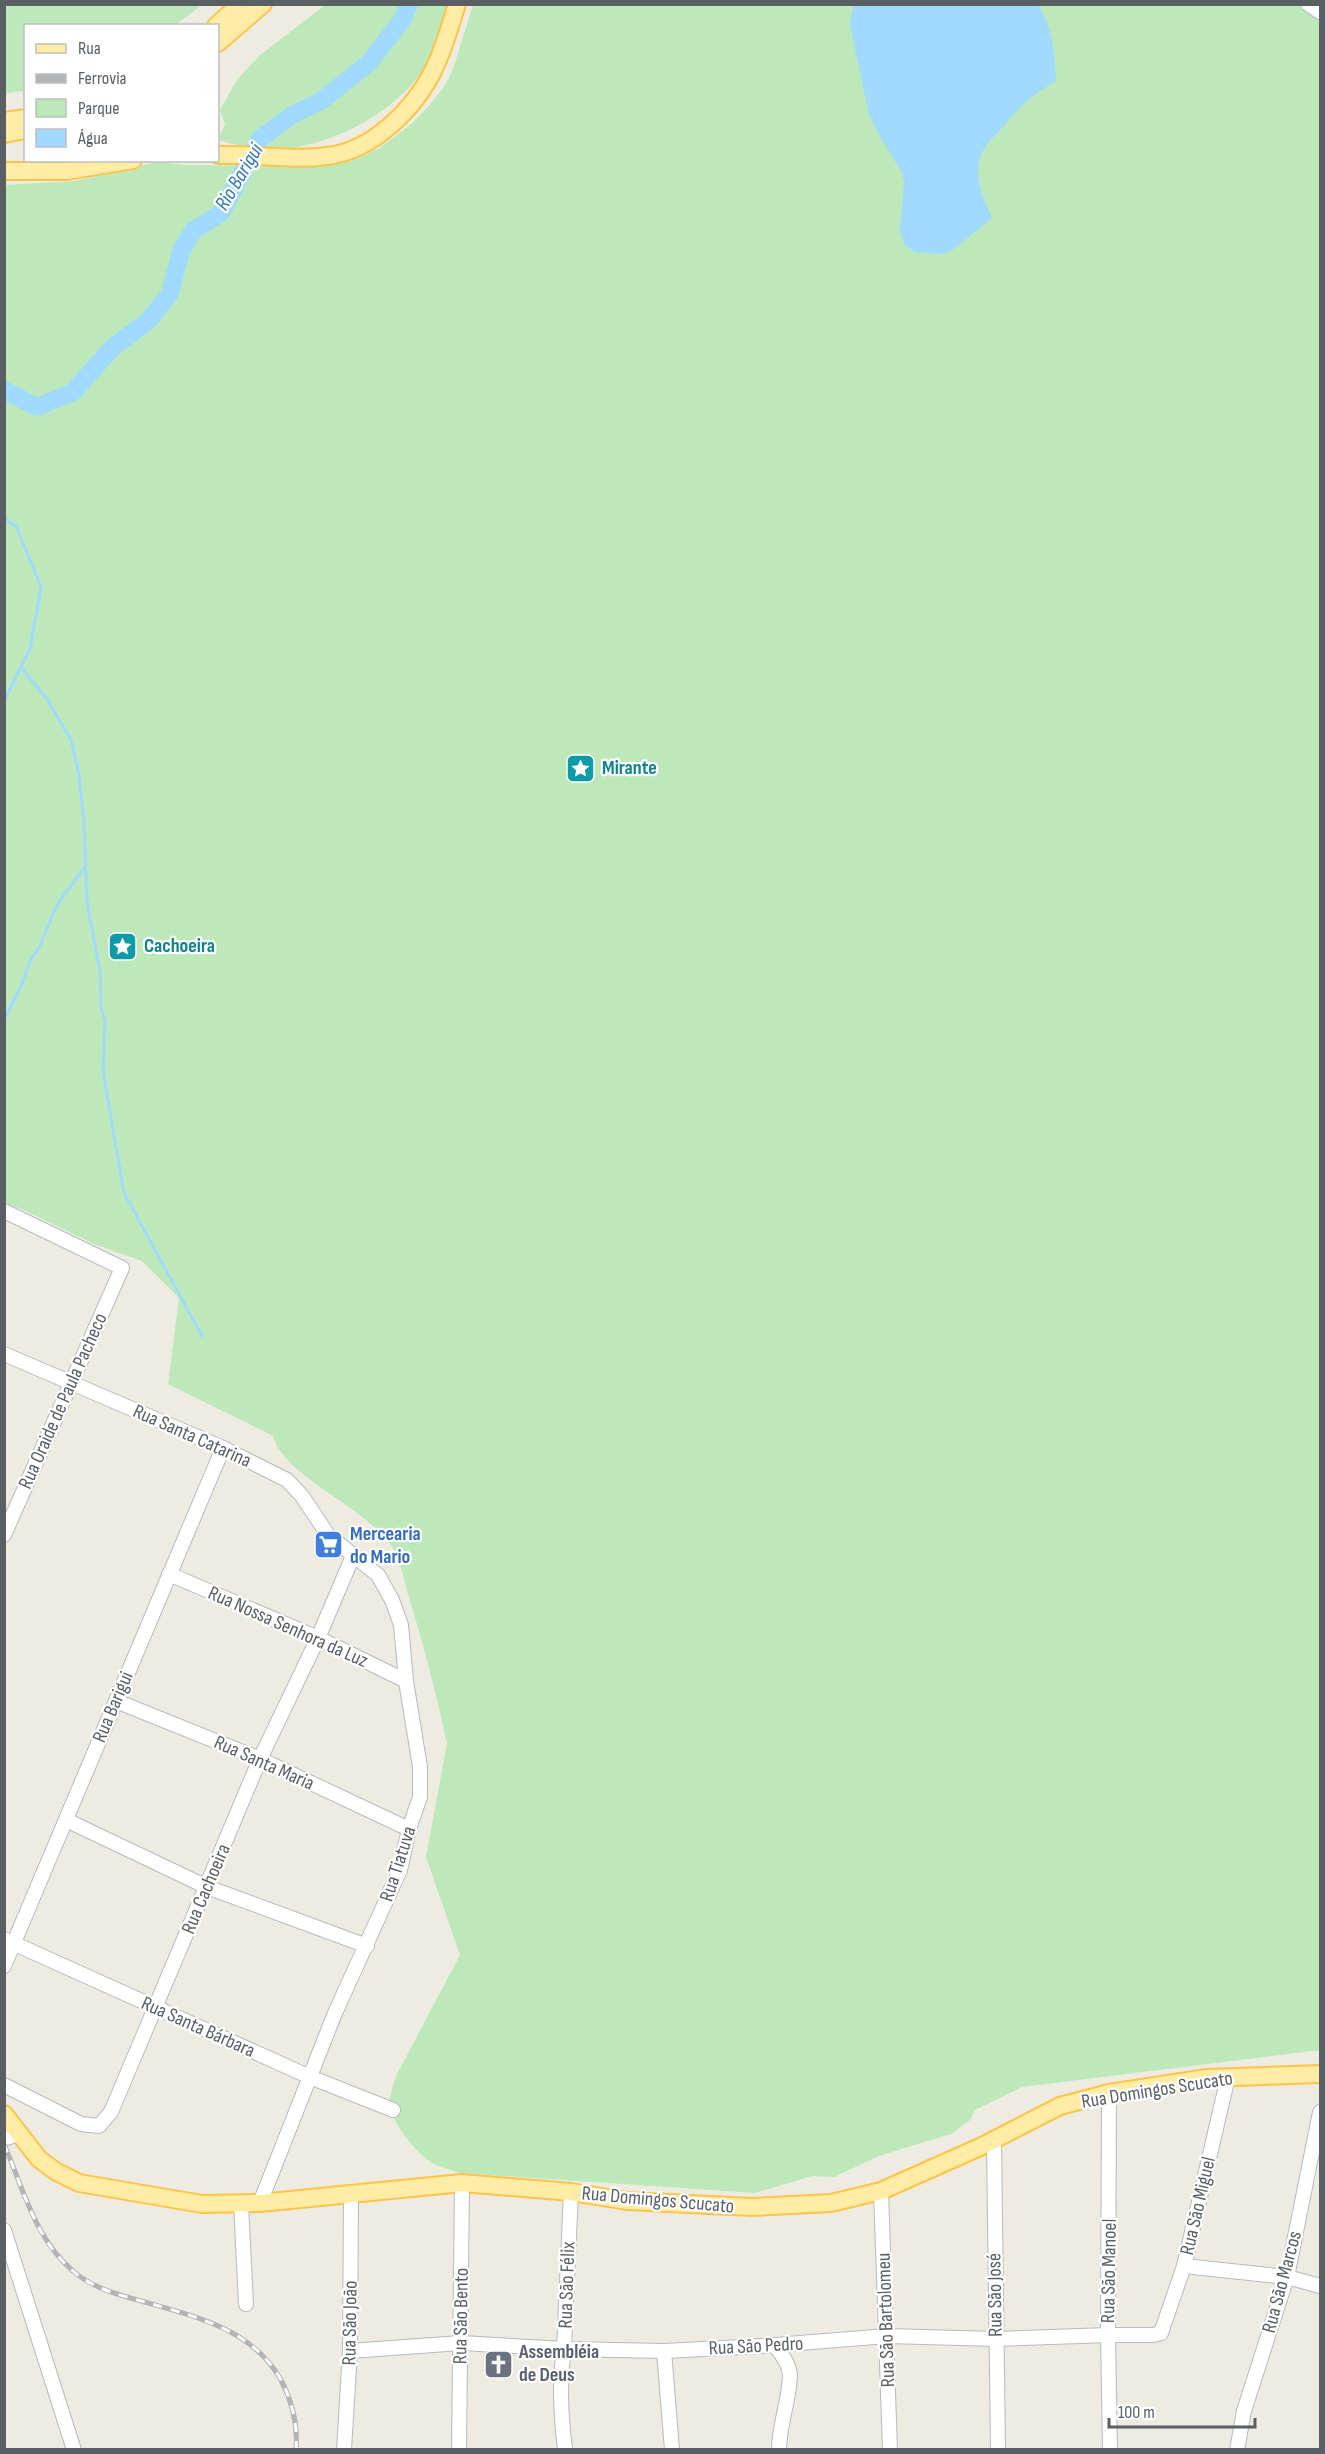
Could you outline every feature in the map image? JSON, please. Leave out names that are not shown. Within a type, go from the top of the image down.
[{"type":"main road","points":[[218,24],[240,4]]},
{"type":"main road","points":[[219,42],[263,4]]},
{"type":"main road","points":[[224,155],[273,159],[330,156],[358,146],[385,130],[413,103],[434,69],[457,4]]},
{"type":"main road","points":[[4,121],[24,117]]},
{"type":"main road","points":[[4,134],[24,130]]},
{"type":"main road","points":[[4,171],[67,171],[121,162]]},
{"type":"main road","name":"Rua Domingos Scucato","points":[[4,2114],[11,2136],[55,2171],[79,2183],[202,2204],[260,2203],[462,2183],[571,2192],[627,2201],[752,2207],[831,2203],[881,2191],[994,2140],[1060,2106],[1109,2093],[1207,2078],[1320,2074]]},
{"type":"street","points":[[1308,4],[1320,12]]},
{"type":"street","name":"Rua Oraide de Paula Pacheco","points":[[4,1211],[122,1268],[71,1383],[10,1507],[4,1534]]},
{"type":"street","name":"Rua Santa Catarina","points":[[4,1354],[223,1448],[287,1480],[302,1496],[328,1535],[353,1556]]},
{"type":"street","name":"Rua Barigui","points":[[4,1966],[9,1941],[66,1820],[223,1448]]},
{"type":"street","name":"Rua Cachoeira","points":[[4,2085],[81,2124],[99,2126],[111,2112],[157,2008],[260,1759],[318,1638],[353,1556]]},
{"type":"street","name":"Rua Tiatuva","points":[[260,2203],[335,2013],[400,1870],[409,1829],[420,1797],[420,1767],[406,1681],[401,1625],[392,1600],[378,1575],[353,1556]]},
{"type":"street","name":"Rua Nossa Senhora da Luz","points":[[169,1575],[318,1638],[406,1681]]},
{"type":"street","name":"Rua Santa Maria","points":[[116,1701],[260,1759],[409,1829]]},
{"type":"street","points":[[66,1820],[207,1887],[367,1946]]},
{"type":"street","name":"Rua Santa Bárbara","points":[[9,1941],[310,2077],[393,2110]]},
{"type":"street","name":"Rua São Miguel","points":[[1161,2333],[1184,2266],[1228,2077]]},
{"type":"street","name":"Rua São Manoel","points":[[1109,2093],[1110,2450]]},
{"type":"street","name":"Rua São Marcos","points":[[1237,2450],[1244,2411],[1287,2277],[1320,2112]]},
{"type":"street","name":"Rua São José","points":[[994,2140],[998,2450]]},
{"type":"street","name":"Rua São Bento","points":[[459,2450],[462,2183]]},
{"type":"street","name":"Rua São Bartolomeu","points":[[881,2191],[890,2450]]},
{"type":"street","name":"Rua São Félix","points":[[565,2450],[560,2374],[564,2349],[571,2192]]},
{"type":"street","name":"Rua São João","points":[[344,2450],[350,2351],[351,2195]]},
{"type":"street","points":[[241,2204],[246,2304]]},
{"type":"street","points":[[4,2230],[9,2269],[74,2450]]},
{"type":"street","points":[[1184,2266],[1287,2277],[1320,2286]]},
{"type":"street","name":"Rua São Pedro","points":[[350,2351],[461,2343],[564,2349],[664,2351],[887,2336],[996,2339],[1161,2333]]},
{"type":"street","points":[[774,2345],[783,2356],[790,2372],[779,2437],[780,2450]]},
{"type":"street","points":[[664,2351],[672,2450]]},
{"type":"green space","points":[[5,4],[202,5],[176,24],[24,24],[24,91],[5,93]]},
{"type":"green space","points":[[325,5],[450,5],[431,57],[413,83],[396,100],[353,128],[305,146],[258,149],[219,140],[225,124],[220,110],[237,80],[259,56]]},
{"type":"green space","points":[[473,5],[1320,5],[1320,2050],[1022,2087],[975,2110],[970,2120],[951,2134],[879,2156],[834,2177],[812,2176],[755,2193],[459,2173],[429,2161],[406,2138],[394,2119],[390,2102],[391,2095],[397,2074],[460,1955],[426,1857],[447,1743],[428,1664],[394,1550],[366,1520],[293,1465],[280,1451],[273,1436],[168,1384],[179,1298],[142,1261],[94,1244],[5,1203],[5,185],[75,181],[157,162],[187,165],[317,167],[354,160],[378,149],[410,125],[446,84]]},
{"type":"water","points":[[855,5],[1038,5],[1047,23],[1054,51],[1056,81],[1021,106],[985,147],[978,171],[982,195],[992,218],[954,249],[942,254],[915,252],[904,244],[900,231],[904,183],[902,173],[869,115],[850,25]]},
{"type":"waterway","name":"Rio Barigui","points":[[4,390],[37,407],[73,392],[112,348],[149,320],[170,293],[181,251],[193,231],[221,213],[260,139],[292,115],[321,101],[369,63],[402,20],[409,4]]},
{"type":"waterway","points":[[4,517],[17,528],[41,587],[30,649],[4,701]]},
{"type":"waterway","points":[[21,667],[47,699],[71,740],[79,775],[84,822],[87,903],[100,971],[101,1007],[105,1021],[103,1071],[124,1193],[202,1336]]},
{"type":"waterway","points":[[4,1020],[57,905],[84,868]]},
{"type":"railway","points":[[4,2144],[39,2228],[60,2258],[73,2271],[94,2285],[216,2325],[253,2347],[268,2362],[281,2380],[291,2405],[295,2422],[296,2450]]},
{"type":"place","name":"Mirante","points":[[581,768]]},
{"type":"place","name":"Cachoeira","points":[[123,946]]},
{"type":"place","name":"Mercearia do Mario","points":[[329,1545]]},
{"type":"place","name":"Assembléia de Deus","points":[[498,2364]]}]
